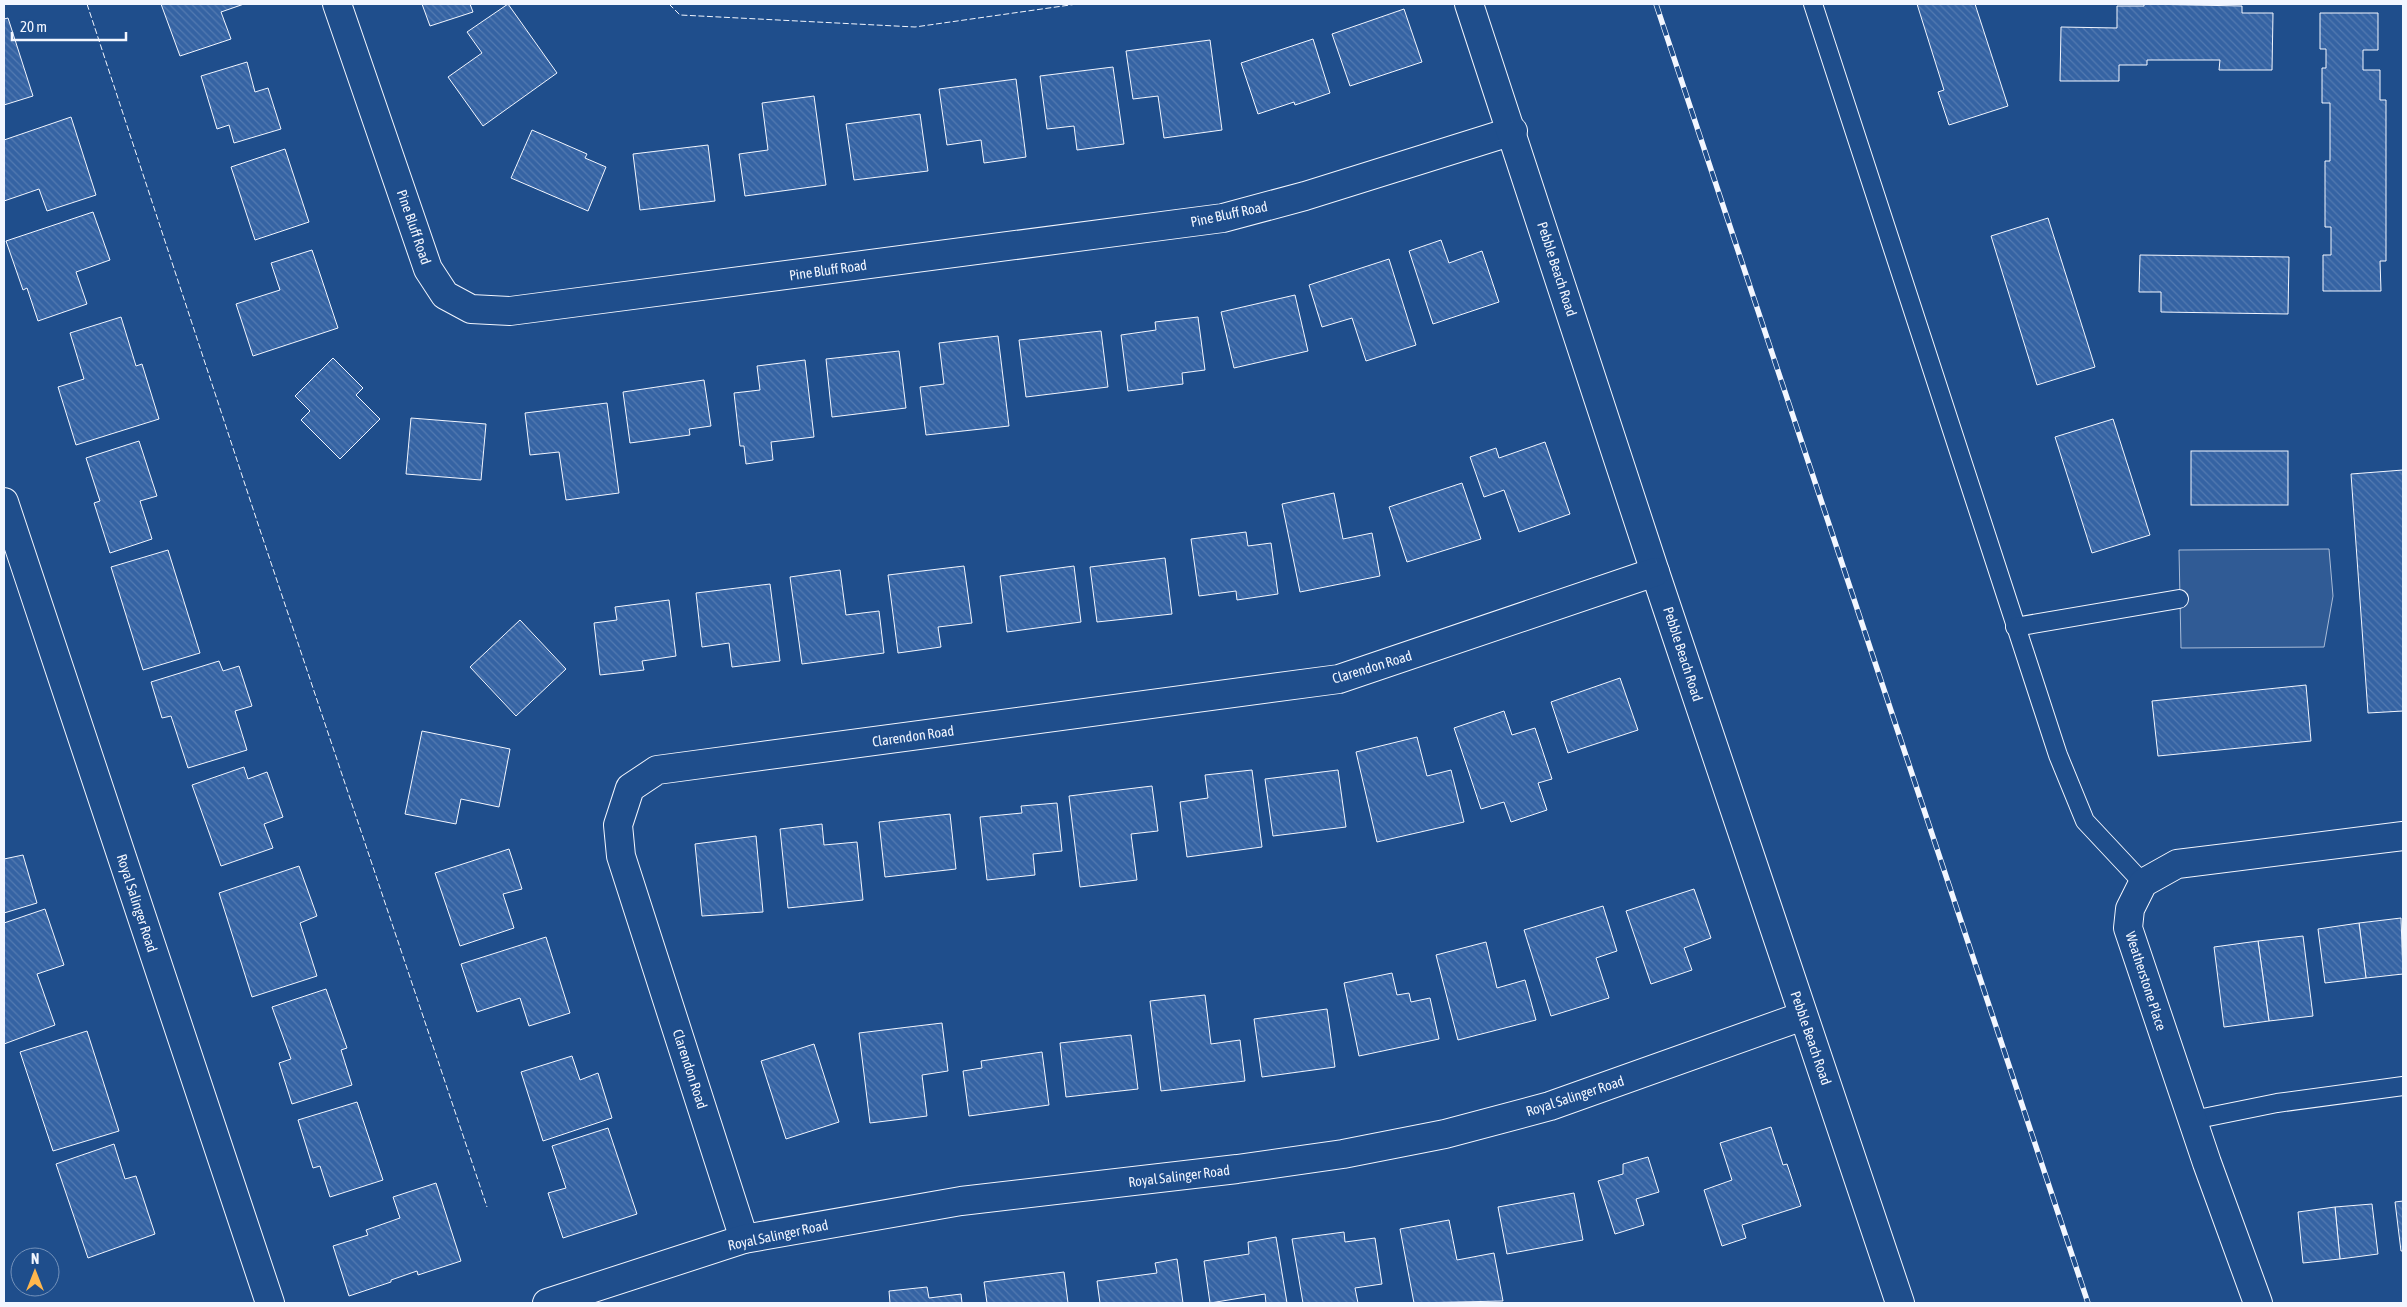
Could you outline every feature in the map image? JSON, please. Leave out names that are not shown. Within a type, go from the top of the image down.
[{"type":"street","name":"Pine Bluff Road","points":[[338,4],[428,269],[445,295],[471,309],[510,311],[530,309],[1223,218],[1305,196],[1513,131]]},
{"type":"street","name":"Pebble Beach Road","points":[[1470,4],[1656,572],[1900,1303]]},
{"type":"street","name":"Royal Salinger Road","points":[[4,502],[270,1303]]},
{"type":"street","name":"Clarendon Road","points":[[744,1239],[621,856],[618,825],[630,788],[657,770],[1339,679],[1656,572]]},
{"type":"street","points":[[2143,883],[2177,864],[2403,836]]},
{"type":"street","name":"Weatherstone Place","points":[[2143,883],[2130,910],[2128,928],[2258,1303]]},
{"type":"street","name":"Royal Salinger Road","points":[[547,1303],[744,1239],[962,1201],[1237,1169],[1342,1154],[1445,1134],[1550,1106],[1803,1016]]},
{"type":"lane","points":[[1813,4],[2058,755],[2085,821],[2143,883]]},
{"type":"lane","points":[[2015,628],[2180,599]]},
{"type":"lane","points":[[2193,1120],[2277,1103],[2403,1086]]},
{"type":"shaded area","points":[[2329,549],[2333,596],[2324,647],[2181,648],[2179,550]]},
{"type":"building","points":[[161,4],[244,4],[221,12],[231,39],[180,56]]},
{"type":"building","points":[[422,4],[470,4],[473,12],[430,26]]},
{"type":"building","points":[[508,4],[557,73],[483,126],[448,77],[482,53],[467,32]]},
{"type":"building","points":[[1917,4],[1975,4],[2008,106],[1949,125],[1938,92],[1944,90]]},
{"type":"building","points":[[2144,4],[2242,6],[2242,13],[2273,13],[2272,70],[2219,70],[2220,60],[2147,60],[2147,65],[2119,65],[2119,81],[2060,81],[2061,27],[2117,28],[2117,6],[2144,6]]},
{"type":"building","points":[[1404,9],[1422,62],[1350,86],[1332,34]]},
{"type":"building","points":[[2320,13],[2378,13],[2378,50],[2363,50],[2363,70],[2380,70],[2380,100],[2386,100],[2386,261],[2380,261],[2381,291],[2323,291],[2323,255],[2331,255],[2331,227],[2325,227],[2325,161],[2330,161],[2330,103],[2322,103],[2322,68],[2326,68],[2326,49],[2320,49]]},
{"type":"building","points":[[8,18],[33,96],[4,105],[4,19]]},
{"type":"building","points":[[1313,39],[1330,93],[1295,105],[1294,102],[1258,114],[1241,63]]},
{"type":"building","points":[[1210,40],[1222,130],[1164,138],[1158,96],[1133,99],[1126,51]]},
{"type":"building","points":[[247,62],[255,92],[268,88],[281,129],[234,143],[229,125],[217,129],[201,76]]},
{"type":"building","points":[[1113,67],[1124,144],[1077,150],[1074,126],[1047,129],[1040,76]]},
{"type":"building","points":[[1016,79],[1026,157],[984,163],[981,140],[947,145],[939,89]]},
{"type":"building","points":[[814,96],[826,185],[745,196],[739,154],[768,150],[762,103]]},
{"type":"building","points":[[920,114],[928,171],[854,180],[846,124]]},
{"type":"building","points":[[71,117],[96,195],[47,211],[39,189],[4,201],[4,140]]},
{"type":"building","points":[[532,130],[587,154],[585,158],[606,167],[588,211],[511,178]]},
{"type":"building","points":[[708,145],[715,201],[640,210],[633,154]]},
{"type":"building","points":[[285,149],[309,222],[255,240],[231,167]]},
{"type":"building","points":[[93,212],[110,260],[76,272],[87,304],[38,321],[27,288],[23,290],[6,241]]},
{"type":"building","points":[[2048,218],[2095,367],[2037,385],[1991,236]]},
{"type":"building","points":[[1441,240],[1449,263],[1482,251],[1499,302],[1433,324],[1409,251]]},
{"type":"building","points":[[312,250],[338,328],[253,356],[236,304],[280,290],[271,263]]},
{"type":"building","points":[[2140,255],[2289,257],[2288,314],[2161,312],[2161,292],[2139,292]]},
{"type":"building","points":[[1389,259],[1416,345],[1366,361],[1352,318],[1322,327],[1309,285]]},
{"type":"building","points":[[1295,295],[1308,351],[1234,368],[1221,312]]},
{"type":"building","points":[[121,317],[136,366],[142,364],[159,419],[76,445],[58,387],[84,379],[70,333]]},
{"type":"building","points":[[1198,317],[1205,370],[1182,373],[1183,384],[1128,391],[1121,335],[1156,330],[1155,322]]},
{"type":"building","points":[[1101,331],[1108,387],[1026,397],[1019,340]]},
{"type":"building","points":[[998,336],[1009,426],[926,435],[920,387],[944,384],[939,343]]},
{"type":"building","points":[[899,351],[906,408],[832,417],[826,359]]},
{"type":"building","points":[[333,358],[363,388],[356,395],[380,419],[340,459],[301,420],[310,411],[295,396]]},
{"type":"building","points":[[805,360],[814,437],[771,442],[773,460],[746,464],[744,446],[740,446],[734,393],[760,390],[757,366]]},
{"type":"building","points":[[704,380],[711,426],[689,429],[690,435],[630,443],[623,392]]},
{"type":"building","points":[[607,403],[619,493],[566,500],[559,452],[530,455],[525,413]]},
{"type":"building","points":[[411,418],[486,424],[481,480],[406,474]]},
{"type":"building","points":[[2113,419],[2150,535],[2092,553],[2055,437]]},
{"type":"building","points":[[139,441],[157,496],[140,501],[152,539],[110,553],[94,503],[100,501],[86,458]]},
{"type":"building","points":[[1545,442],[1570,514],[1519,532],[1504,490],[1484,497],[1470,457],[1496,448],[1499,458]]},
{"type":"building","points":[[2191,451],[2288,451],[2288,505],[2191,505]]},
{"type":"building","points":[[2403,470],[2403,711],[2368,713],[2351,474]]},
{"type":"building","points":[[1462,483],[1481,539],[1407,562],[1389,507]]},
{"type":"building","points":[[1334,493],[1343,539],[1372,533],[1380,576],[1300,592],[1282,504]]},
{"type":"building","points":[[1246,532],[1248,546],[1271,543],[1278,594],[1237,600],[1236,591],[1199,596],[1191,539]]},
{"type":"building","points":[[168,550],[200,653],[143,670],[111,567]]},
{"type":"building","points":[[1165,558],[1172,614],[1097,622],[1090,567]]},
{"type":"building","points":[[964,566],[972,623],[938,627],[941,647],[898,653],[888,575]]},
{"type":"building","points":[[1074,566],[1081,622],[1007,632],[1000,576]]},
{"type":"building","points":[[840,570],[846,615],[879,611],[884,653],[802,664],[790,577]]},
{"type":"building","points":[[770,584],[780,661],[732,667],[729,643],[702,647],[696,593]]},
{"type":"building","points":[[669,600],[676,656],[642,661],[644,670],[600,675],[594,623],[617,620],[615,607]]},
{"type":"building","points":[[520,620],[566,669],[516,716],[470,667]]},
{"type":"building","points":[[219,661],[223,671],[239,666],[252,706],[235,711],[247,750],[188,768],[171,716],[162,718],[151,682]]},
{"type":"building","points":[[1620,678],[1638,730],[1568,753],[1551,702]]},
{"type":"building","points":[[2306,685],[2311,741],[2158,756],[2152,701]]},
{"type":"building","points":[[1504,711],[1512,735],[1535,728],[1552,779],[1538,783],[1547,810],[1511,822],[1504,802],[1481,809],[1454,728]]},
{"type":"building","points":[[422,731],[510,749],[499,807],[461,799],[456,824],[405,814]]},
{"type":"building","points":[[1417,737],[1427,776],[1451,770],[1464,822],[1377,842],[1356,752]]},
{"type":"building","points":[[244,767],[248,779],[267,772],[283,817],[264,824],[273,848],[221,866],[192,785]]},
{"type":"building","points":[[1252,770],[1262,847],[1187,857],[1180,802],[1208,798],[1205,775]]},
{"type":"building","points":[[1338,770],[1346,827],[1273,836],[1265,779]]},
{"type":"building","points":[[1152,786],[1158,831],[1131,834],[1137,880],[1080,887],[1069,796]]},
{"type":"building","points":[[1057,803],[1062,851],[1033,854],[1035,875],[987,880],[980,817],[1022,813],[1021,806]]},
{"type":"building","points":[[950,814],[956,869],[885,877],[879,822]]},
{"type":"building","points":[[822,824],[824,845],[857,842],[863,900],[788,908],[780,829]]},
{"type":"building","points":[[756,836],[763,912],[702,916],[695,844]]},
{"type":"building","points":[[509,849],[522,889],[503,894],[514,928],[460,946],[435,873]]},
{"type":"building","points":[[23,855],[37,903],[4,913],[4,859]]},
{"type":"building","points":[[299,866],[317,916],[300,923],[317,976],[252,997],[219,893]]},
{"type":"building","points":[[1694,889],[1711,938],[1684,948],[1692,970],[1651,984],[1626,911]]},
{"type":"building","points":[[1603,906],[1617,951],[1596,958],[1609,998],[1551,1016],[1524,930]]},
{"type":"building","points":[[45,909],[64,965],[37,974],[55,1025],[4,1044],[4,923]]},
{"type":"building","points":[[2401,918],[2403,974],[2366,978],[2359,923]]},
{"type":"building","points":[[2359,923],[2366,978],[2325,983],[2318,929]]},
{"type":"building","points":[[2303,936],[2313,1016],[2269,1021],[2258,941]]},
{"type":"building","points":[[546,937],[570,1013],[529,1026],[520,998],[477,1012],[461,964]]},
{"type":"building","points":[[2258,941],[2269,1021],[2224,1027],[2214,947]]},
{"type":"building","points":[[1486,942],[1497,988],[1525,980],[1536,1020],[1458,1040],[1436,955]]},
{"type":"building","points":[[1392,973],[1397,995],[1409,993],[1411,1002],[1430,998],[1439,1039],[1359,1056],[1344,983]]},
{"type":"building","points":[[326,989],[347,1048],[341,1050],[352,1085],[292,1104],[279,1063],[291,1059],[272,1007]]},
{"type":"building","points":[[1205,995],[1211,1044],[1240,1040],[1245,1081],[1161,1091],[1150,1001]]},
{"type":"building","points":[[1327,1009],[1335,1067],[1262,1077],[1254,1019]]},
{"type":"building","points":[[942,1023],[948,1071],[922,1075],[927,1116],[870,1123],[859,1033]]},
{"type":"building","points":[[87,1031],[119,1131],[53,1151],[20,1052]]},
{"type":"building","points":[[1131,1035],[1138,1089],[1066,1097],[1060,1043]]},
{"type":"building","points":[[814,1044],[839,1122],[786,1139],[761,1061]]},
{"type":"building","points":[[1042,1052],[1049,1105],[969,1116],[963,1071],[982,1068],[981,1061]]},
{"type":"building","points":[[572,1056],[580,1080],[598,1073],[612,1118],[543,1141],[521,1072]]},
{"type":"building","points":[[357,1102],[383,1180],[330,1197],[320,1166],[313,1168],[298,1120]]},
{"type":"building","points":[[1771,1127],[1783,1165],[1787,1164],[1801,1206],[1742,1225],[1746,1238],[1722,1246],[1704,1190],[1732,1180],[1720,1143]]},
{"type":"building","points":[[608,1128],[637,1214],[563,1238],[548,1193],[566,1188],[552,1146]]},
{"type":"building","points":[[114,1144],[125,1179],[136,1176],[155,1234],[88,1258],[56,1164]]},
{"type":"building","points":[[1648,1157],[1659,1192],[1636,1199],[1644,1225],[1615,1234],[1598,1181],[1623,1174],[1623,1164]]},
{"type":"building","points":[[436,1183],[461,1261],[418,1275],[417,1271],[349,1296],[333,1246],[368,1235],[366,1230],[400,1218],[393,1197]]},
{"type":"building","points":[[1574,1193],[1583,1240],[1507,1254],[1498,1207]]},
{"type":"building","points":[[2403,1201],[2403,1251],[2401,1251],[2395,1202]]},
{"type":"building","points":[[2372,1204],[2378,1254],[2340,1259],[2335,1207]]},
{"type":"building","points":[[2335,1207],[2340,1259],[2303,1263],[2298,1212]]},
{"type":"building","points":[[1449,1220],[1457,1260],[1494,1253],[1503,1301],[1414,1303],[1400,1229]]},
{"type":"building","points":[[1344,1232],[1345,1242],[1375,1238],[1382,1284],[1355,1288],[1358,1303],[1303,1303],[1292,1239]]},
{"type":"building","points":[[1276,1237],[1287,1303],[1266,1303],[1265,1294],[1210,1303],[1204,1261],[1249,1254],[1248,1242]]},
{"type":"building","points":[[1177,1259],[1183,1303],[1100,1303],[1097,1281],[1157,1273],[1155,1263]]},
{"type":"building","points":[[1064,1272],[1068,1303],[987,1303],[984,1282]]},
{"type":"building","points":[[927,1287],[929,1298],[961,1294],[962,1303],[890,1303],[889,1291]]},
{"type":"railway","points":[[1656,4],[2088,1303]]},
{"type":"fence","points":[[87,4],[257,521],[487,1207]]},
{"type":"fence","points":[[669,4],[680,15],[915,27],[1077,4]]}]
